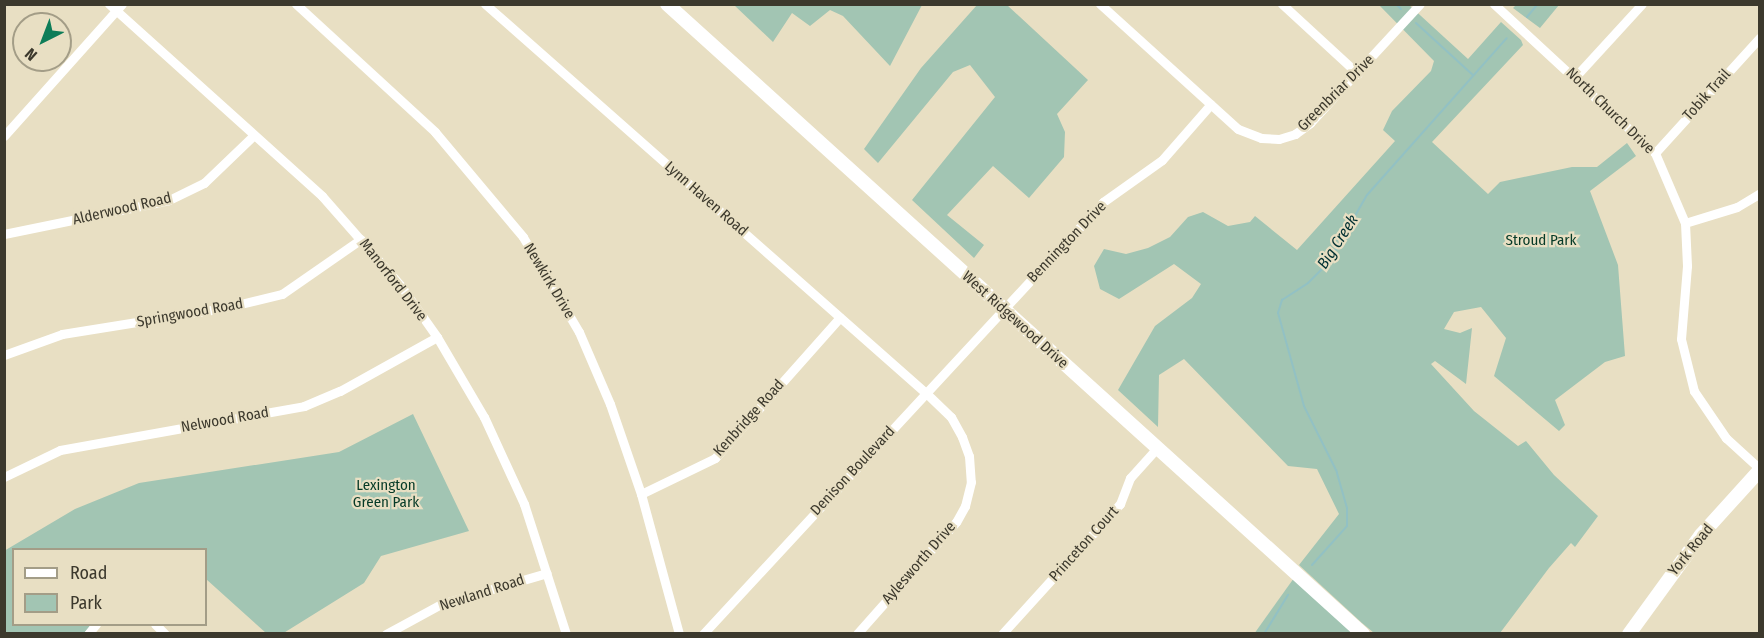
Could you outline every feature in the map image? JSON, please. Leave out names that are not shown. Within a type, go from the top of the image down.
[{"type":"main road","name":"West Ridgewood Drive","points":[[668,4],[1363,633]]},
{"type":"main road","name":"York Road","points":[[1629,633],[1701,535],[1760,470]]},
{"type":"street","name":"Newkirk Drive","points":[[296,4],[435,132],[523,237],[579,332],[610,404],[641,494],[680,633]]},
{"type":"street","name":"Lynn Haven Road","points":[[486,4],[926,393]]},
{"type":"street","name":"Greenbriar Drive","points":[[1100,4],[1238,129],[1261,138],[1279,139],[1295,134],[1310,123],[1358,74],[1420,4]]},
{"type":"street","points":[[1282,4],[1358,74]]},
{"type":"street","name":"North Church Drive","points":[[1494,4],[1575,76],[1655,153],[1684,224],[1687,266],[1681,339],[1694,391],[1726,438],[1760,470]]},
{"type":"street","points":[[1575,76],[1642,4]]},
{"type":"street","points":[[4,136],[116,7]]},
{"type":"street","name":"Manorford Drive","points":[[116,7],[321,196],[361,239],[437,337],[484,417],[524,504],[566,633]]},
{"type":"street","name":"Tobik Trail","points":[[1655,153],[1760,37]]},
{"type":"street","name":"Bennington Drive","points":[[1003,309],[1103,202],[1162,160],[1211,104]]},
{"type":"street","name":"Alderwood Road","points":[[4,234],[169,200],[204,183],[254,135]]},
{"type":"street","points":[[1684,224],[1737,207],[1760,193]]},
{"type":"street","name":"Springwood Road","points":[[4,355],[62,334],[224,308],[282,294],[303,283],[361,239]]},
{"type":"street","name":"Denison Boulevard","points":[[704,633],[1003,309]]},
{"type":"street","name":"Kenbridge Road","points":[[641,494],[715,458],[840,317]]},
{"type":"street","name":"Nelwood Road","points":[[4,477],[60,450],[304,406],[437,337]]},
{"type":"street","name":"Aylesworth Drive","points":[[857,633],[956,522],[965,506],[971,482],[969,456],[951,417],[926,393]]},
{"type":"street","name":"Princeton Court","points":[[1002,633],[1120,504],[1130,478],[1157,448]]},
{"type":"street","name":"Newland Road","points":[[386,633],[441,604],[547,573]]},
{"type":"green space","points":[[734,5],[922,5],[890,66],[843,16],[830,10],[810,26],[792,13],[773,42]]},
{"type":"green space","points":[[977,5],[1007,5],[1088,80],[1057,114],[1065,132],[1064,157],[1029,198],[993,166],[947,215],[984,245],[974,258],[912,200],[995,97],[970,65],[953,72],[878,163],[864,149],[921,68]]},
{"type":"green space","name":"Stroud Park","points":[[1379,5],[1409,5],[1468,59],[1501,22],[1521,40],[1523,45],[1432,142],[1488,194],[1500,182],[1572,167],[1597,167],[1627,143],[1636,156],[1590,191],[1618,265],[1625,356],[1605,362],[1555,400],[1565,425],[1559,431],[1494,376],[1506,338],[1481,307],[1454,312],[1444,329],[1460,333],[1472,328],[1466,384],[1435,361],[1431,364],[1474,411],[1518,446],[1526,441],[1554,475],[1598,516],[1575,547],[1571,543],[1549,568],[1500,633],[1374,633],[1362,623],[1299,565],[1339,514],[1317,469],[1288,466],[1184,359],[1159,375],[1158,427],[1118,390],[1155,326],[1192,298],[1201,284],[1174,264],[1119,299],[1100,289],[1094,266],[1104,249],[1126,254],[1148,248],[1170,237],[1188,217],[1203,212],[1228,226],[1250,222],[1255,216],[1297,250],[1395,141],[1383,130],[1392,111],[1431,71],[1434,61]]},
{"type":"green space","points":[[1516,5],[1559,5],[1540,28],[1513,8]]},
{"type":"green space","name":"Lexington Green Park","points":[[413,414],[469,531],[381,556],[364,583],[282,634],[266,633],[207,580],[207,548],[12,548],[12,626],[91,626],[84,633],[5,633],[4,551],[75,509],[139,483],[339,452]]},
{"type":"green space","points":[[1294,578],[1353,634],[1254,634]]},
{"type":"waterway","points":[[1396,4],[1401,9]]},
{"type":"waterway","name":"Big Creek","points":[[1527,17],[1538,4]]},
{"type":"waterway","points":[[1416,23],[1473,75]]},
{"type":"waterway","name":"Big Creek","points":[[1312,565],[1347,526],[1347,508],[1337,472],[1304,406],[1278,313],[1282,300],[1308,283],[1328,263],[1367,195],[1507,38]]},
{"type":"waterway","name":"Big Creek","points":[[1264,634],[1288,595]]}]
